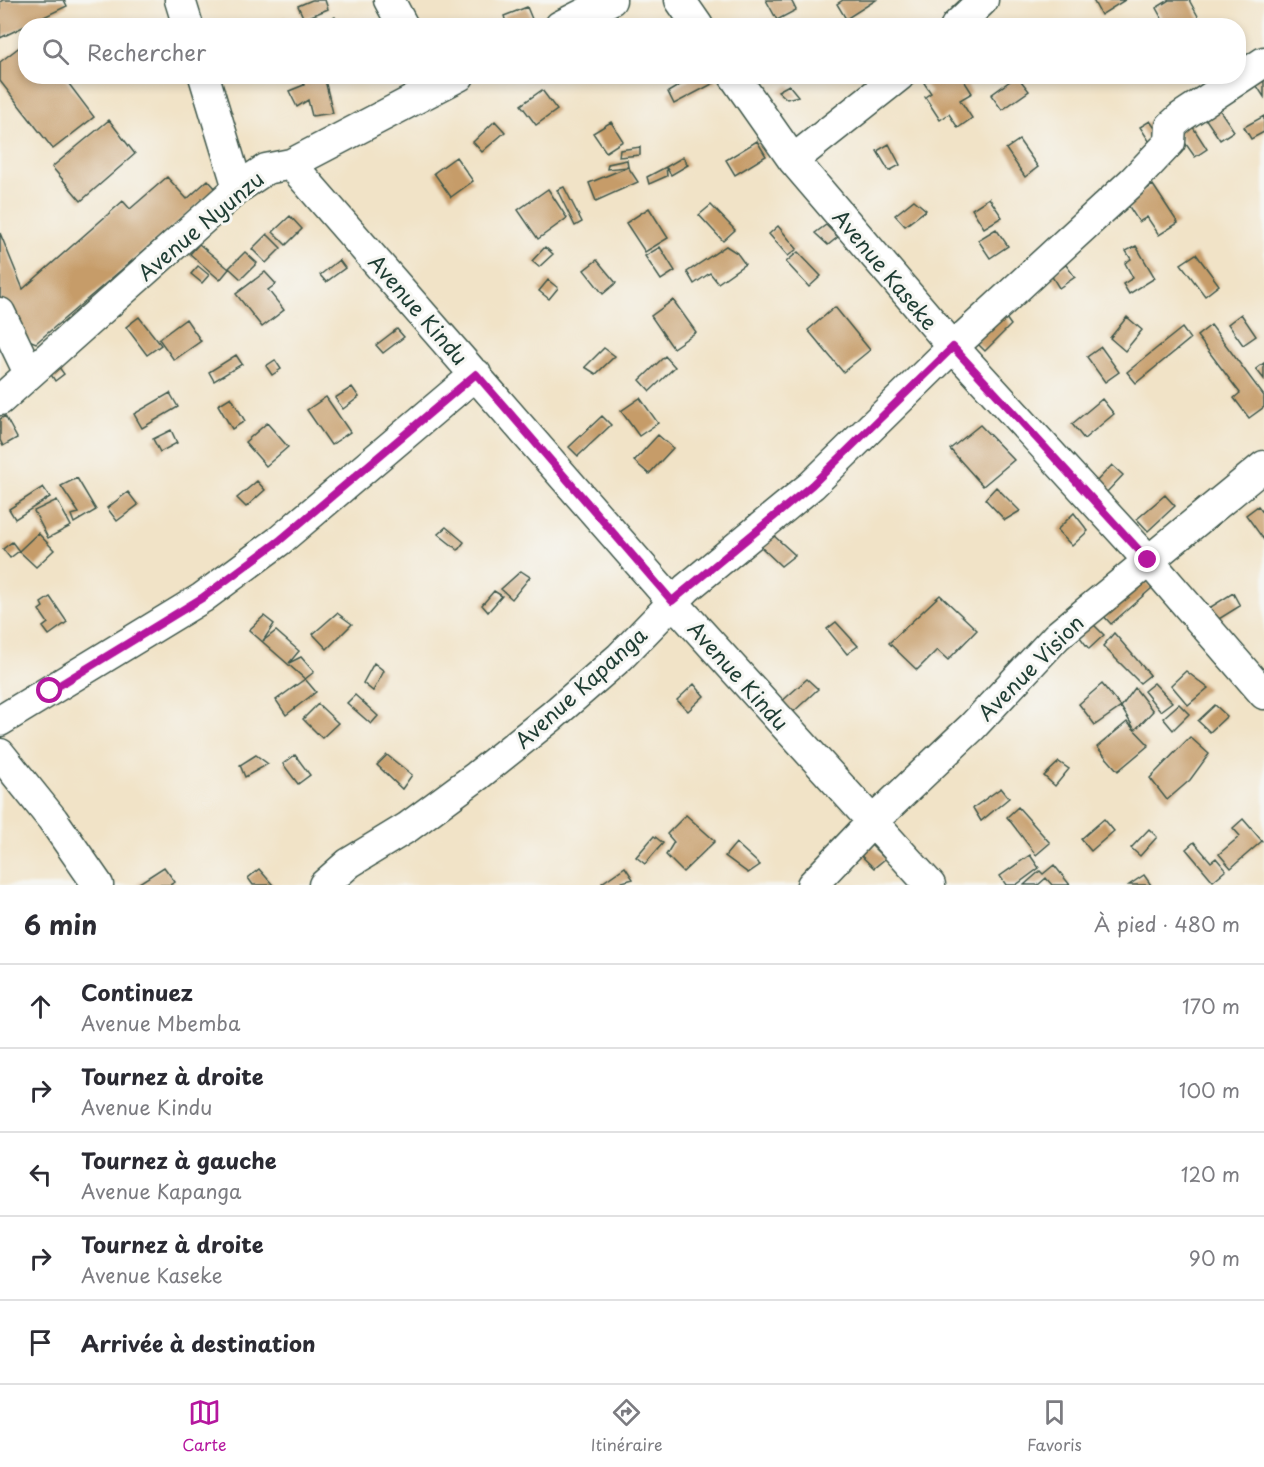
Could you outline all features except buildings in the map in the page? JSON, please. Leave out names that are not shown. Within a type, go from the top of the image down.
[{"type":"street","points":[[180,0],[186,18]]},
{"type":"street","points":[[389,0],[399,18]]},
{"type":"street","points":[[576,18],[611,0]]},
{"type":"street","points":[[680,0],[692,18]]},
{"type":"street","points":[[964,18],[983,0]]},
{"type":"street","name":"Avenue Kapanga","points":[[1246,74],[1264,62]]},
{"type":"street","points":[[206,84],[238,188]]},
{"type":"street","name":"Avenue Nyunzu","points":[[0,400],[238,188],[266,169],[291,164],[436,84]]},
{"type":"street","name":"Avenue Kaseke","points":[[740,84],[794,160],[953,347],[1148,560],[1264,694]]},
{"type":"street","points":[[794,160],[888,84]]},
{"type":"street","name":"Avenue Kapanga","points":[[324,885],[342,868],[408,827],[551,717],[620,657],[672,601],[812,485],[953,347],[1132,182],[1170,142],[1171,126],[1180,117],[1230,84]]},
{"type":"street","name":"Avenue Kindu","points":[[291,164],[672,601],[930,885]]},
{"type":"street","points":[[0,313],[29,373]]},
{"type":"street","points":[[5,707],[202,598],[279,541],[476,374]]},
{"type":"street","name":"Avenue Vision","points":[[812,885],[873,821],[972,726],[1057,636],[1264,466]]},
{"type":"street","points":[[0,754],[53,820],[98,885]]},
{"type":"route","points":[[50,691],[202,598],[279,541],[476,374],[672,601],[812,485],[930,373],[953,347],[1148,560]]}]
